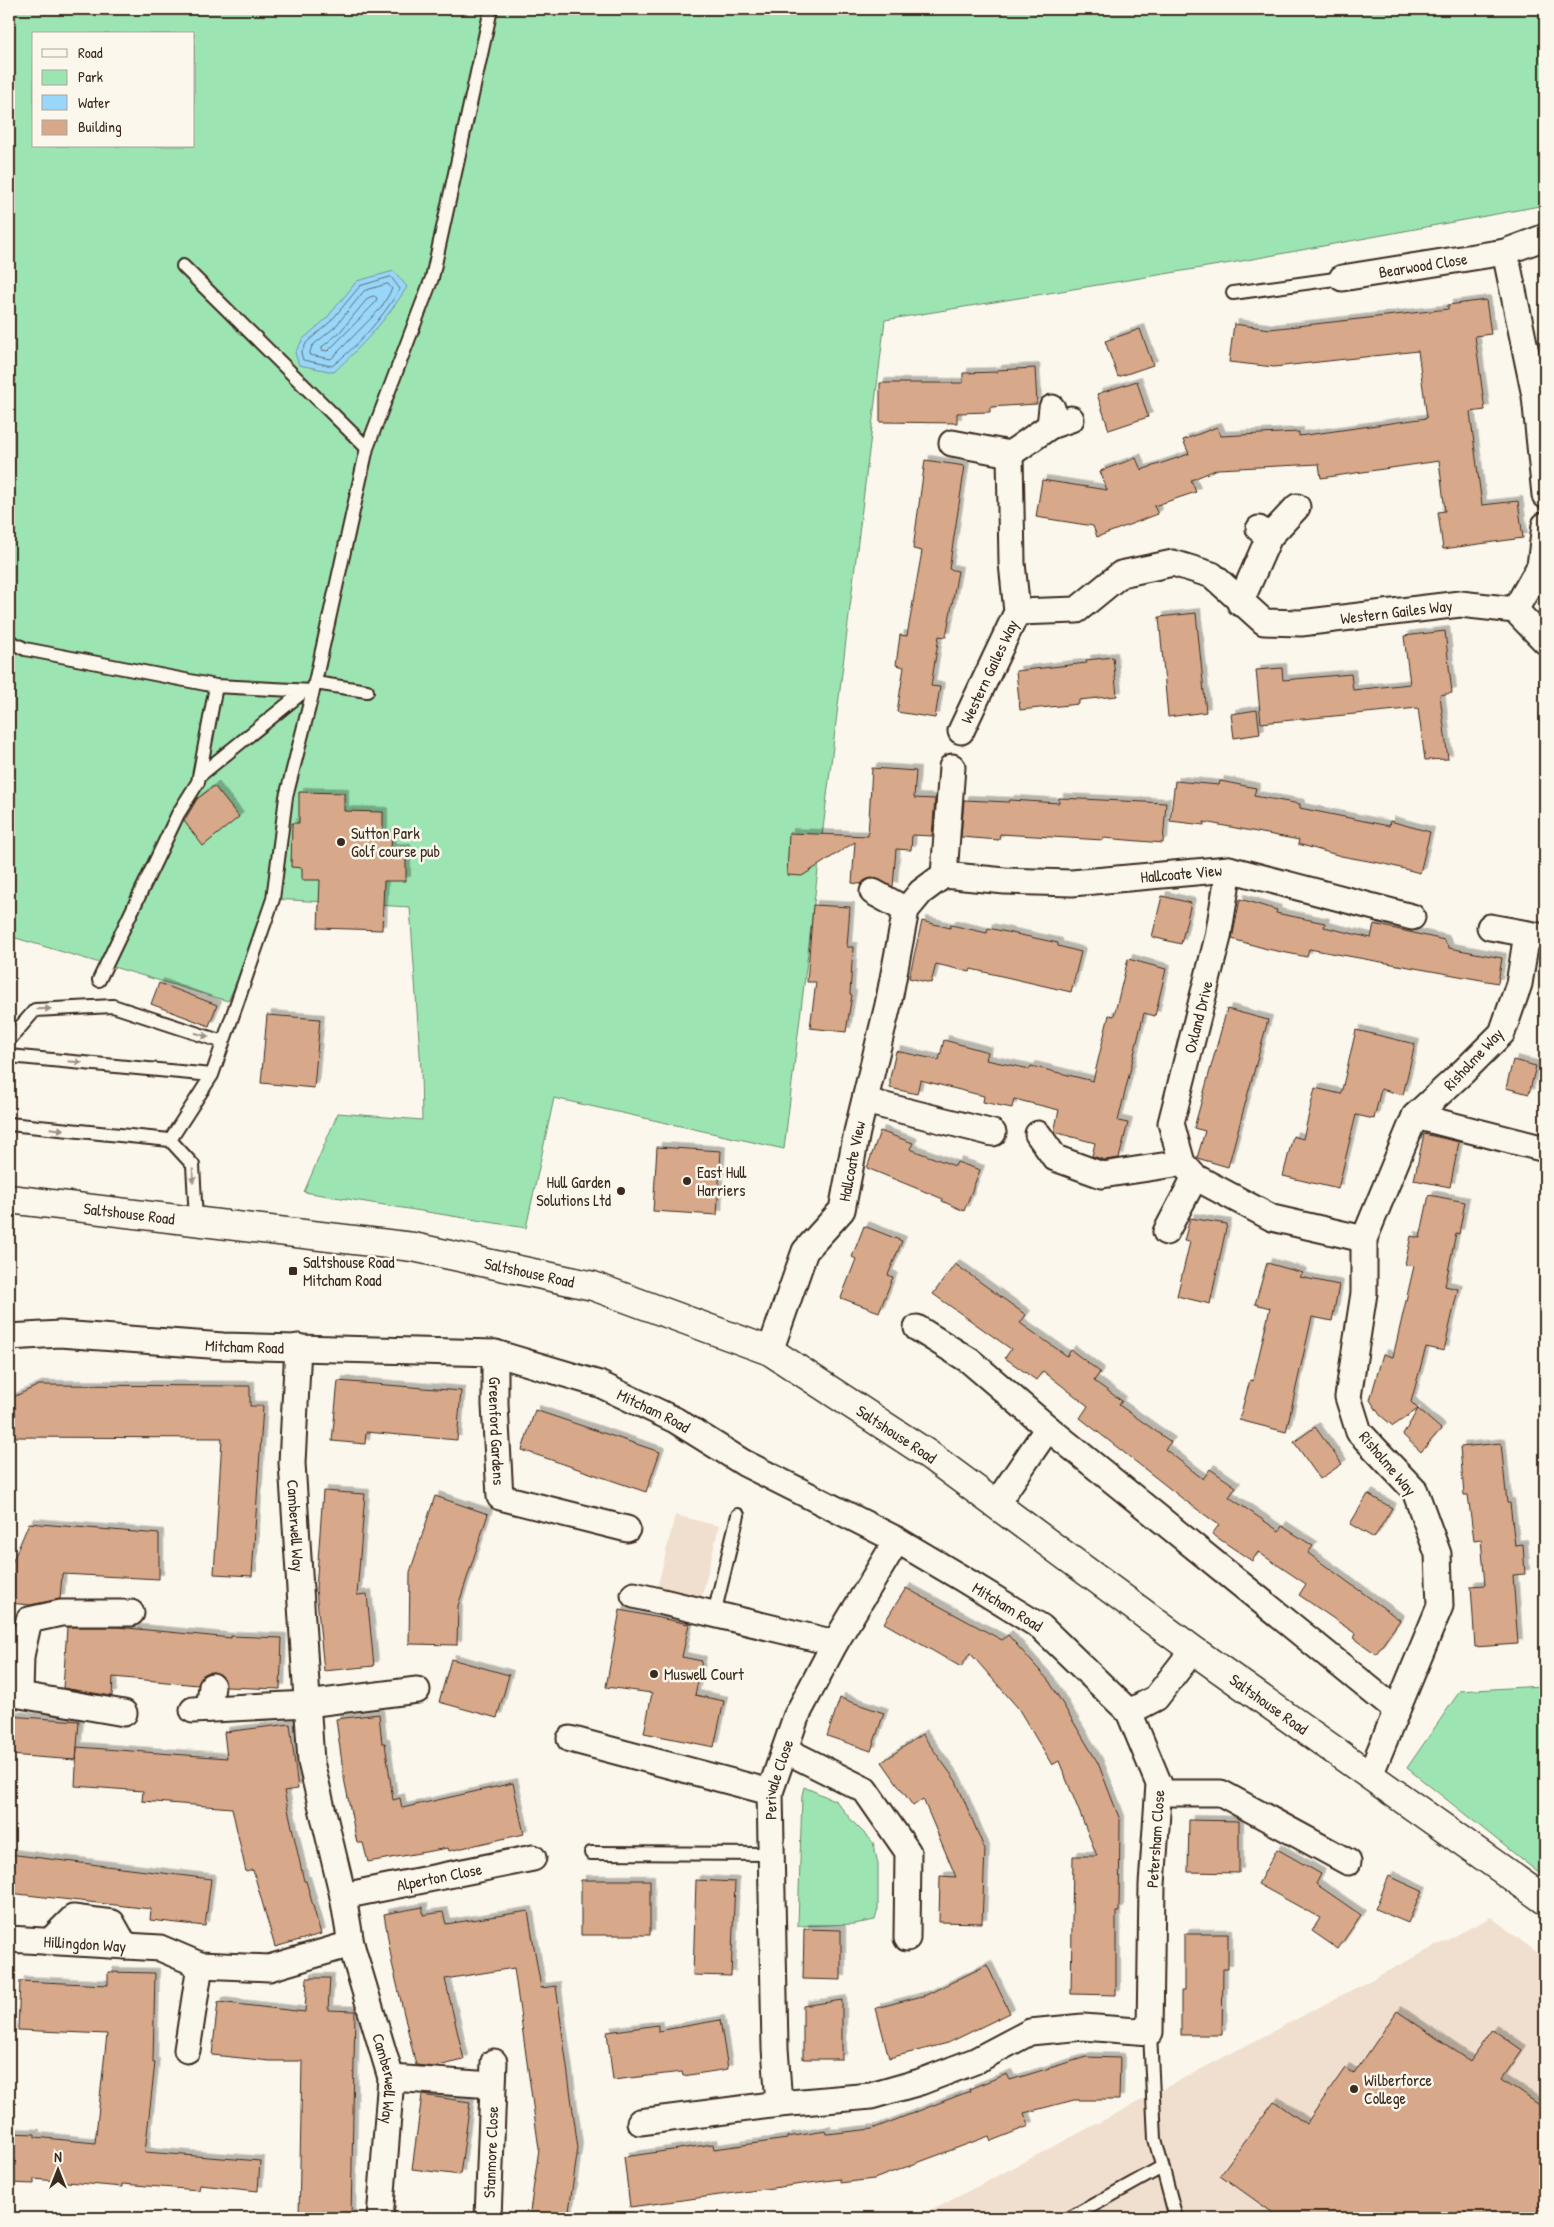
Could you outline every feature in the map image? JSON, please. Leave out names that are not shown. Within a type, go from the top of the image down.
[{"type":"main road","name":"Saltshouse Road","points":[[9,1198],[412,1248],[593,1286],[770,1351],[929,1455],[1193,1650],[1545,1900]]},
{"type":"street","name":"Bearwood Close","points":[[1342,278],[1505,252],[1545,237]]},
{"type":"street","points":[[1505,252],[1534,396],[1545,495]]},
{"type":"street","points":[[952,443],[1010,454],[1058,418]]},
{"type":"street","name":"Western Gailes Way","points":[[961,730],[1017,612],[1012,563],[1010,454]]},
{"type":"street","points":[[1240,603],[1264,533],[1297,507]]},
{"type":"street","points":[[1545,525],[1540,566],[1515,610],[1545,641]]},
{"type":"street","name":"Western Gailes Way","points":[[1017,612],[1076,610],[1121,574],[1173,563],[1212,575],[1240,603],[1264,622],[1301,623],[1460,604],[1515,610]]},
{"type":"street","points":[[944,875],[952,767]]},
{"type":"street","name":"Hallcoate View","points":[[770,1351],[805,1251],[842,1210],[888,1005],[906,910],[921,892],[944,875],[1005,882],[1072,883],[1229,868],[1412,917]]},
{"type":"street","name":"Oxland Drive","points":[[1189,1170],[1171,1123],[1218,937],[1229,868]]},
{"type":"street","points":[[873,892],[906,910]]},
{"type":"street","name":"Risholme Way","points":[[1370,1775],[1440,1606],[1438,1554],[1415,1491],[1359,1432],[1348,1397],[1364,1294],[1364,1239],[1415,1116],[1502,1033],[1536,936],[1490,928]]},
{"type":"street","name":"Hallcoate View","points":[[865,1101],[993,1133]]},
{"type":"street","points":[[1415,1116],[1545,1149]]},
{"type":"street","points":[[1038,1134],[1055,1158],[1102,1175],[1189,1170],[1272,1218],[1364,1239]]},
{"type":"street","points":[[1166,1232],[1189,1170]]},
{"type":"street","points":[[917,1328],[970,1361],[1048,1428],[1398,1711]]},
{"type":"street","name":"Mitcham Road","points":[[9,1338],[60,1334],[223,1346],[494,1353],[599,1384],[675,1420],[744,1463],[898,1540],[1041,1627],[1129,1712]]},
{"type":"street","name":"Camberwell Way","points":[[298,1347],[292,1463],[311,1762],[343,1896],[351,1944],[391,2078],[380,2218]]},
{"type":"street","name":"Greenford Gardens","points":[[494,1353],[500,1497],[627,1529]]},
{"type":"street","points":[[996,1504],[1048,1428]]},
{"type":"street","name":"Perivale Close","points":[[779,2104],[775,2048],[770,1792],[796,1717],[835,1643],[898,1540]]},
{"type":"street","points":[[634,1595],[835,1643]]},
{"type":"street","points":[[124,1713],[20,1695],[15,1655],[29,1620],[61,1614],[131,1614]]},
{"type":"street","points":[[1129,1712],[1156,1698],[1193,1650]]},
{"type":"street","points":[[205,1702],[307,1704],[417,1690]]},
{"type":"street","name":"Petersham Close","points":[[1129,1712],[1159,1784],[1152,1885],[1150,2032]]},
{"type":"street","points":[[570,1738],[770,1792]]},
{"type":"street","points":[[784,1750],[865,1790],[908,1852],[907,1938]]},
{"type":"street","points":[[1159,1793],[1221,1793],[1348,1862]]},
{"type":"street","name":"Alperton Close","points":[[343,1896],[533,1858]]},
{"type":"street","name":"Hillingdon Way","points":[[9,1939],[160,1948],[200,1965]]},
{"type":"street","points":[[187,2050],[200,1965],[269,1968],[351,1944]]},
{"type":"street","points":[[640,2122],[779,2104],[871,2096],[920,2082],[975,2061],[1030,2032],[1083,2027],[1150,2032]]},
{"type":"street","name":"Stanmore Close","points":[[391,2078],[493,2074],[488,2218]]},
{"type":"lane","points":[[170,1140],[212,1074],[274,899],[286,797],[367,448],[432,278],[491,9]]},
{"type":"lane","points":[[183,266],[367,448]]},
{"type":"lane","points":[[1233,293],[1342,278]]},
{"type":"lane","points":[[9,641],[25,649],[216,686],[367,691]]},
{"type":"lane","points":[[99,980],[178,814],[198,782],[216,686]]},
{"type":"lane","points":[[199,776],[311,688]]},
{"type":"lane","points":[[9,1040],[35,1010],[113,1006],[223,1042]]},
{"type":"lane","points":[[9,1056],[212,1074]]},
{"type":"lane","points":[[9,1124],[170,1140],[193,1165],[196,1220]]},
{"type":"lane","points":[[714,1614],[738,1515]]},
{"type":"lane","points":[[591,1854],[772,1854]]},
{"type":"lane","points":[[1150,2032],[1155,2138],[1176,2218]]},
{"type":"lane","points":[[1070,2218],[1162,2167]]},
{"type":"shaded area","points":[[675,1515],[719,1526],[700,1604],[656,1593]]},
{"type":"shaded area","name":"Wilberforce College","points":[[1491,1917],[1545,1959],[1545,2218],[917,2218]]},
{"type":"green space","points":[[9,9],[1545,9],[1545,205],[1231,263],[885,320],[784,1149],[554,1098],[526,1228],[304,1192],[338,1113],[422,1120],[421,1069],[410,907],[274,899],[228,1001],[9,936]]},
{"type":"green space","points":[[1545,1659],[1545,1878],[1407,1768],[1460,1691],[1541,1686]]},
{"type":"green space","points":[[804,1787],[836,1801],[852,1821],[873,1842],[878,1864],[878,1909],[875,1920],[854,1924],[798,1926],[802,1795]]},
{"type":"water","points":[[394,271],[407,287],[382,322],[334,372],[299,365],[295,353],[303,339],[326,319],[357,281]]},
{"type":"building","points":[[1486,300],[1491,334],[1475,336],[1485,410],[1470,412],[1482,505],[1518,501],[1523,538],[1443,549],[1438,512],[1445,511],[1439,461],[1321,478],[1319,464],[1218,469],[1191,480],[1196,492],[1154,506],[1158,514],[1097,537],[1093,526],[1036,517],[1042,480],[1107,490],[1100,471],[1136,458],[1141,470],[1189,454],[1183,440],[1217,427],[1221,436],[1299,432],[1299,436],[1427,418],[1418,351],[1274,367],[1229,362],[1234,324],[1270,329],[1448,309],[1448,305]]},
{"type":"building","points":[[1140,329],[1153,365],[1118,377],[1105,341]]},
{"type":"building","points":[[1035,368],[1037,404],[990,407],[990,412],[957,413],[957,423],[880,422],[880,383],[963,383],[963,373]]},
{"type":"building","points":[[1137,381],[1148,417],[1109,430],[1097,394]]},
{"type":"building","points":[[925,460],[965,466],[949,569],[958,571],[946,637],[939,636],[931,686],[940,687],[935,718],[897,712],[904,667],[896,665],[900,635],[907,636],[922,551],[913,549]]},
{"type":"building","points":[[1196,613],[1206,712],[1168,717],[1159,617]]},
{"type":"building","points":[[1445,631],[1452,693],[1440,695],[1448,759],[1425,760],[1418,708],[1261,723],[1256,670],[1282,668],[1283,680],[1351,674],[1353,690],[1410,684],[1404,636]]},
{"type":"building","points":[[1113,657],[1117,696],[1079,700],[1079,704],[1020,710],[1016,671],[1087,663],[1086,660]]},
{"type":"building","points":[[1257,710],[1260,734],[1234,738],[1231,714]]},
{"type":"building","points":[[872,768],[916,771],[914,798],[935,799],[932,836],[912,835],[911,850],[896,849],[893,887],[873,878],[861,884],[852,883],[855,842],[802,876],[787,875],[789,833],[868,836]]},
{"type":"building","points":[[1175,781],[1219,785],[1220,781],[1256,788],[1254,796],[1300,804],[1300,808],[1389,826],[1390,821],[1430,832],[1420,873],[1341,856],[1298,844],[1299,840],[1204,822],[1204,825],[1170,821]]},
{"type":"building","points":[[214,786],[239,817],[203,846],[184,821],[197,799]]},
{"type":"building","name":"Sutton Park Golf course pub","points":[[299,792],[344,793],[344,811],[383,812],[383,834],[392,835],[391,848],[406,848],[406,881],[384,881],[382,930],[318,928],[320,880],[302,880],[302,868],[291,867],[292,823],[299,823]]},
{"type":"building","points":[[1059,798],[1166,803],[1163,843],[1103,838],[1103,840],[1000,834],[999,840],[961,837],[964,800],[1059,803]]},
{"type":"building","points":[[1162,896],[1191,903],[1181,944],[1152,937]]},
{"type":"building","points":[[1240,899],[1277,910],[1276,913],[1325,923],[1324,927],[1371,938],[1374,924],[1444,940],[1449,948],[1502,958],[1498,983],[1309,949],[1307,957],[1267,949],[1232,939]]},
{"type":"building","points":[[813,905],[850,907],[847,947],[853,947],[850,994],[852,995],[846,1032],[810,1028],[816,982],[807,982]]},
{"type":"building","points":[[922,921],[950,928],[951,925],[987,933],[988,928],[1058,943],[1058,946],[1081,952],[1071,992],[971,969],[970,972],[936,964],[931,983],[909,978]]},
{"type":"building","points":[[1128,959],[1166,969],[1155,1016],[1144,1013],[1118,1121],[1128,1123],[1119,1158],[1105,1160],[1092,1156],[1095,1143],[1054,1132],[1059,1110],[1014,1099],[1012,1108],[983,1102],[984,1096],[920,1080],[917,1094],[890,1088],[890,1078],[896,1051],[939,1060],[944,1040],[988,1052],[986,1060],[1030,1069],[1031,1066],[1093,1081],[1109,1015],[1114,1016]]},
{"type":"building","points":[[159,983],[217,1005],[209,1026],[151,1004]]},
{"type":"building","points":[[1227,1009],[1268,1020],[1228,1167],[1197,1158],[1205,1131],[1194,1128]]},
{"type":"building","points":[[267,1015],[320,1019],[314,1088],[261,1083]]},
{"type":"building","points":[[1356,1030],[1415,1044],[1403,1095],[1381,1089],[1374,1119],[1356,1115],[1338,1189],[1283,1176],[1293,1136],[1303,1139],[1315,1088],[1341,1094]]},
{"type":"building","points":[[1513,1060],[1536,1066],[1529,1094],[1506,1088]]},
{"type":"building","points":[[880,1131],[913,1143],[910,1149],[955,1166],[957,1162],[980,1170],[964,1211],[942,1201],[943,1199],[867,1168]]},
{"type":"building","points":[[1424,1134],[1459,1142],[1450,1187],[1414,1180]]},
{"type":"building","name":"East Hull Harriers","points":[[657,1147],[721,1151],[717,1215],[653,1211]]},
{"type":"building","points":[[1429,1195],[1465,1202],[1459,1234],[1456,1233],[1445,1286],[1458,1289],[1444,1351],[1426,1347],[1411,1402],[1418,1409],[1393,1426],[1380,1415],[1370,1400],[1383,1354],[1393,1357],[1414,1266],[1405,1264],[1411,1236],[1420,1238]]},
{"type":"building","points":[[1190,1218],[1227,1224],[1210,1304],[1177,1296],[1190,1242],[1184,1241]]},
{"type":"building","points":[[864,1226],[902,1241],[888,1275],[893,1277],[879,1312],[841,1298],[856,1259],[852,1257]]},
{"type":"building","points":[[1267,1263],[1303,1273],[1300,1277],[1339,1285],[1332,1321],[1312,1317],[1286,1432],[1239,1420],[1250,1380],[1253,1381],[1270,1308],[1255,1304]]},
{"type":"building","points":[[955,1264],[1026,1315],[1020,1323],[1067,1356],[1071,1350],[1100,1372],[1094,1381],[1122,1401],[1119,1405],[1171,1442],[1165,1449],[1203,1479],[1210,1469],[1236,1487],[1229,1497],[1279,1531],[1282,1526],[1313,1546],[1308,1553],[1400,1620],[1376,1654],[1354,1638],[1356,1634],[1299,1595],[1306,1584],[1258,1552],[1252,1561],[1212,1534],[1219,1525],[1080,1418],[1088,1406],[1043,1371],[1036,1380],[1005,1358],[1011,1349],[933,1294]]},
{"type":"building","points":[[338,1381],[461,1391],[457,1440],[366,1432],[365,1444],[332,1441]]},
{"type":"building","points":[[39,1385],[250,1386],[250,1406],[263,1406],[252,1576],[214,1574],[222,1438],[9,1437],[9,1399]]},
{"type":"building","points":[[1418,1409],[1441,1429],[1421,1452],[1403,1435]]},
{"type":"building","points":[[535,1410],[660,1452],[646,1492],[522,1450]]},
{"type":"building","points":[[1315,1427],[1342,1464],[1320,1479],[1294,1442]]},
{"type":"building","points":[[1501,1443],[1507,1503],[1510,1503],[1515,1545],[1523,1544],[1525,1574],[1513,1575],[1518,1644],[1475,1647],[1471,1586],[1485,1585],[1481,1539],[1474,1540],[1468,1495],[1464,1495],[1460,1447]]},
{"type":"building","points":[[323,1491],[365,1494],[357,1595],[367,1594],[374,1666],[324,1671],[316,1589]]},
{"type":"building","points":[[1368,1494],[1392,1508],[1374,1538],[1350,1524]]},
{"type":"building","points":[[435,1496],[488,1514],[458,1606],[457,1645],[409,1644],[410,1572]]},
{"type":"building","points":[[29,1523],[159,1534],[159,1579],[62,1574],[60,1599],[30,1605],[9,1603],[9,1570]]},
{"type":"building","points":[[906,1588],[1002,1640],[1008,1635],[1049,1681],[1098,1763],[1120,1820],[1119,1912],[1116,1912],[1116,1995],[1071,1994],[1073,1856],[1097,1856],[1059,1761],[1052,1765],[1018,1708],[970,1653],[961,1667],[884,1623]]},
{"type":"building","name":"Muswell Court","points":[[620,1610],[689,1624],[682,1657],[702,1661],[695,1695],[724,1701],[714,1747],[644,1733],[652,1693],[606,1687]]},
{"type":"building","points":[[67,1627],[117,1627],[231,1638],[231,1636],[282,1638],[280,1689],[226,1687],[225,1680],[221,1675],[213,1672],[201,1677],[198,1685],[113,1677],[112,1696],[63,1688]]},
{"type":"building","points":[[451,1659],[509,1675],[497,1718],[439,1702]]},
{"type":"building","points":[[840,1698],[884,1713],[871,1751],[827,1736]]},
{"type":"building","points":[[379,1714],[382,1743],[385,1743],[393,1800],[400,1798],[402,1808],[513,1783],[524,1834],[449,1851],[448,1848],[368,1862],[363,1843],[357,1843],[344,1778],[336,1719]]},
{"type":"building","points":[[9,1716],[79,1721],[76,1760],[9,1755]]},
{"type":"building","points":[[290,1724],[298,1789],[284,1791],[304,1881],[306,1881],[321,1934],[275,1947],[253,1870],[246,1872],[232,1808],[142,1801],[143,1791],[75,1786],[77,1747],[227,1758],[224,1732]]},
{"type":"building","points":[[922,1734],[956,1781],[985,1850],[982,1923],[939,1922],[940,1876],[956,1877],[923,1799],[913,1806],[882,1762]]},
{"type":"building","points":[[1189,1820],[1239,1821],[1239,1873],[1188,1872]]},
{"type":"building","points":[[1277,1849],[1321,1874],[1316,1884],[1361,1915],[1338,1949],[1312,1931],[1320,1918],[1258,1884]]},
{"type":"building","points":[[9,1854],[211,1879],[205,1926],[150,1920],[151,1909],[9,1893]]},
{"type":"building","points":[[1389,1876],[1422,1891],[1408,1923],[1375,1909]]},
{"type":"building","points":[[581,1880],[650,1880],[650,1935],[581,1935]]},
{"type":"building","points":[[696,1880],[735,1882],[731,1976],[693,1975]]},
{"type":"building","points":[[423,1907],[423,1915],[443,1912],[446,1924],[528,1911],[541,1988],[556,1986],[578,2148],[568,2218],[529,2218],[539,2149],[514,1968],[445,1979],[464,2060],[434,2067],[416,2065],[392,1963],[384,1914]]},
{"type":"building","points":[[804,1929],[841,1930],[841,1980],[803,1979]]},
{"type":"building","points":[[1184,1934],[1228,1934],[1228,1969],[1223,1969],[1222,2035],[1181,2035],[1181,1991],[1184,1991]]},
{"type":"building","points":[[987,1965],[1010,2013],[948,2043],[889,2058],[876,2008],[926,1995]]},
{"type":"building","points":[[108,1972],[155,1973],[153,2063],[155,2063],[145,2152],[260,2161],[258,2191],[200,2185],[199,2190],[122,2184],[122,2187],[34,2179],[34,2184],[9,2183],[9,2133],[35,2134],[35,2137],[95,2143],[107,2034],[18,2030],[20,1981],[108,1985]]},
{"type":"building","points":[[307,1978],[330,1978],[328,2010],[355,2011],[351,2218],[299,2218],[302,2061],[270,2061],[212,2055],[218,2002],[305,2012]]},
{"type":"building","points":[[842,2000],[842,2059],[803,2059],[803,2006]]},
{"type":"building","points":[[1397,2011],[1470,2061],[1492,2029],[1522,2050],[1502,2079],[1545,2109],[1545,2218],[1280,2218],[1220,2175],[1274,2101],[1306,2124],[1345,2068],[1354,2074]]},
{"type":"building","points":[[720,2020],[728,2069],[683,2076],[682,2072],[613,2080],[607,2032],[658,2025],[658,2031]]},
{"type":"building","points":[[1086,2057],[1120,2058],[1119,2100],[1074,2100],[1024,2113],[1029,2126],[991,2141],[989,2136],[874,2179],[840,2183],[840,2179],[630,2207],[624,2157],[713,2144],[714,2149],[787,2139],[787,2137],[826,2131],[827,2134],[872,2129],[970,2091],[969,2089],[1007,2074],[1010,2080]]},
{"type":"building","points":[[422,2095],[470,2102],[460,2175],[412,2169]]},
{"type":"place","name":"Sutton Park Golf course pub","points":[[341,842]]},
{"type":"place","name":"East Hull Harriers","points":[[687,1181]]},
{"type":"place","name":"Hull Garden Solutions Ltd","points":[[621,1191]]},
{"type":"place","name":"Saltshouse Road Mitcham Road","points":[[293,1271]]},
{"type":"place","name":"Muswell Court","points":[[654,1674]]},
{"type":"place","name":"Wilberforce College","points":[[1354,2089]]}]
